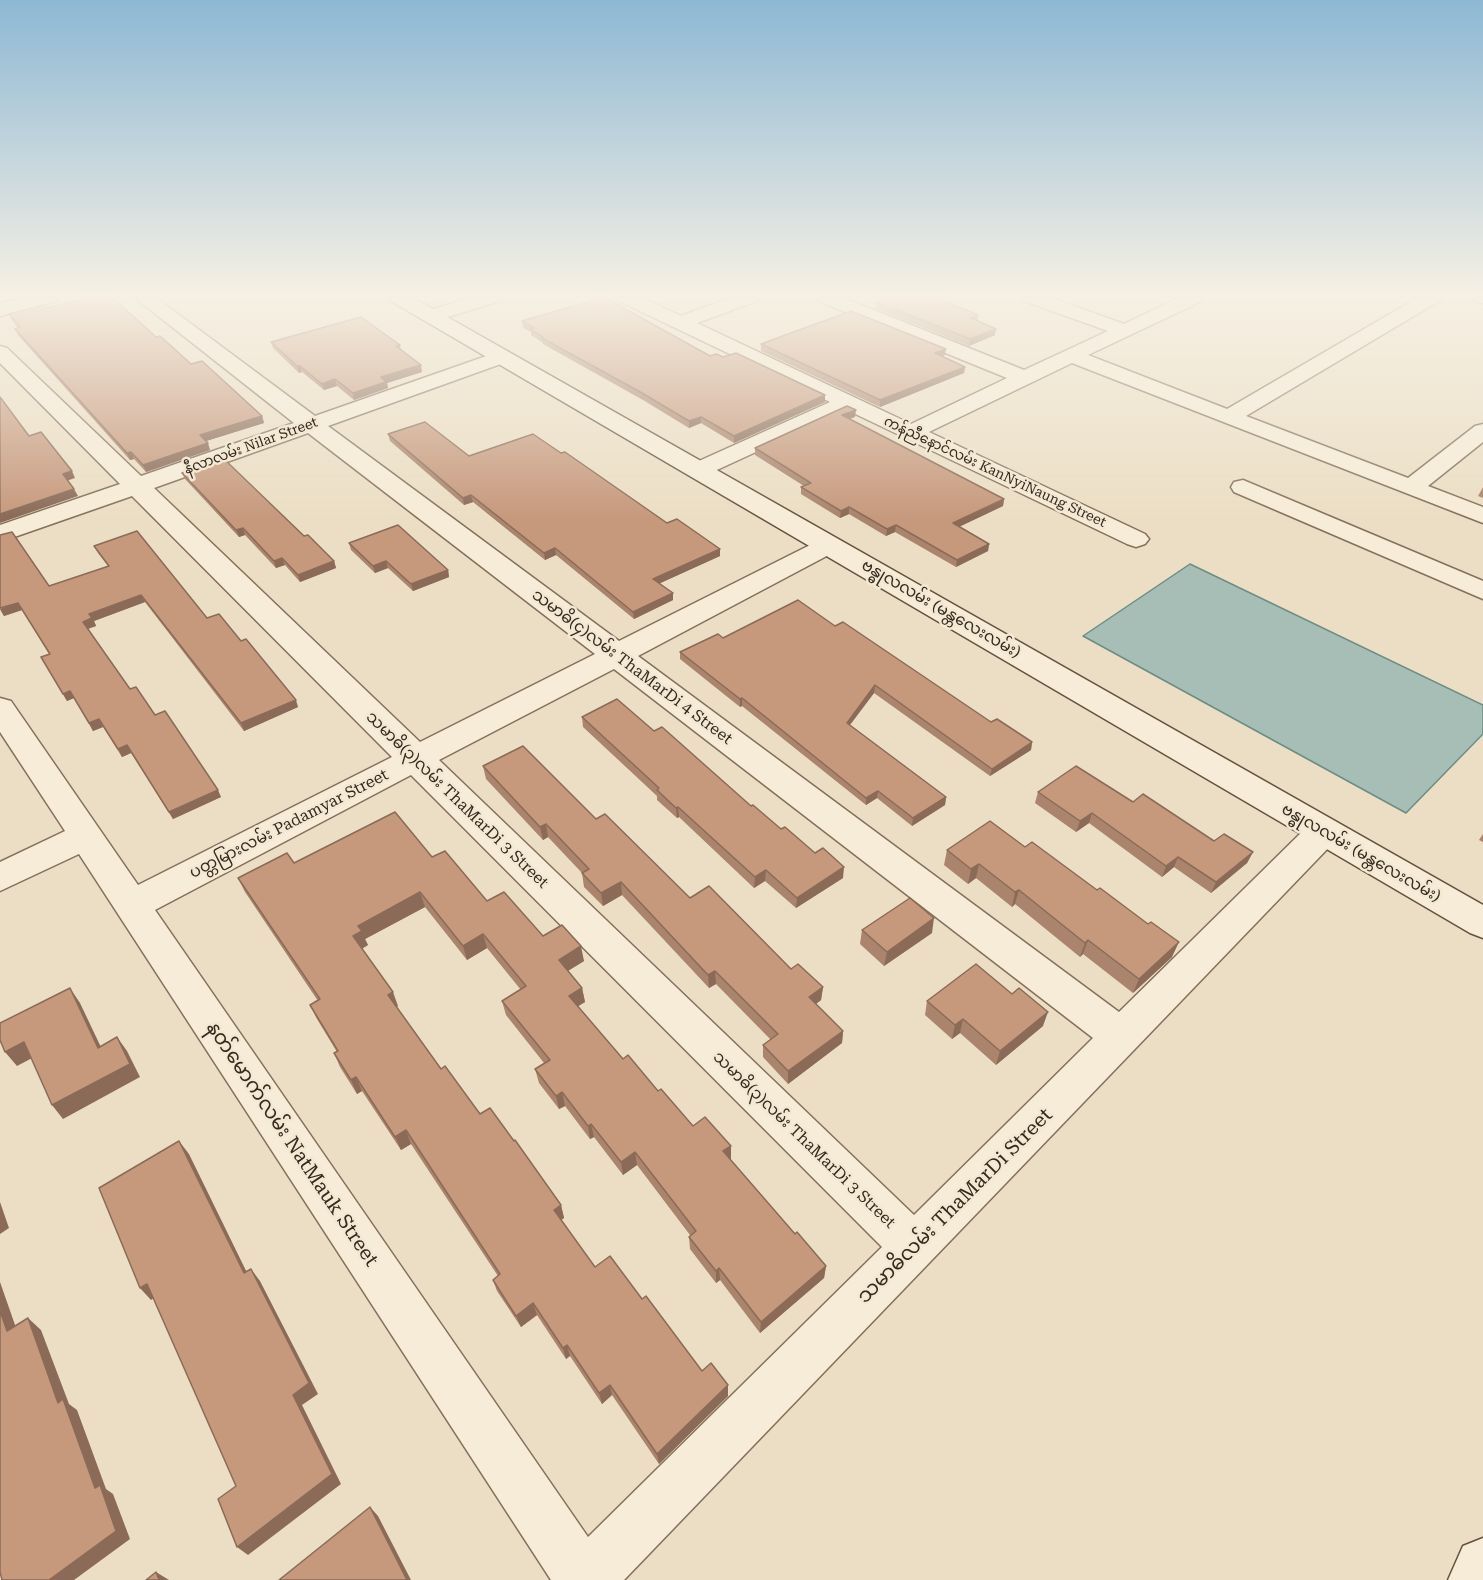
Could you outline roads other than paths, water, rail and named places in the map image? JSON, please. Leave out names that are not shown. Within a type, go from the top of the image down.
[{"type":"street","name":"သမာဓိ(၃)လမ်း ThaMarDi 3 Street","points":[[19,371],[914,1247]]},
{"type":"street","name":"သမာဓိ(၄)လမ်း ThaMarDi 4 Street","points":[[240,371],[1122,1037]]},
{"type":"street","name":"နီလာလမ်း Nilar Street","points":[[0,534],[464,371]]},
{"type":"street","name":"ဗန္ဓုလလမ်း (မန္တလေးလမ်း)","points":[[526,371],[1483,923]]},
{"type":"street","name":"ကန်ညီနောင်လမ်း KanNyiNaung Street","points":[[782,371],[1136,539]]},
{"type":"street","points":[[1007,371],[1025,378]]},
{"type":"street","points":[[911,432],[1041,371]]},
{"type":"street","points":[[1110,371],[1483,516]]},
{"type":"street","points":[[1229,417],[1307,371]]},
{"type":"street","points":[[698,470],[848,402]]},
{"type":"street","points":[[1411,488],[1483,431]]},
{"type":"street","points":[[1243,487],[1483,591]]},
{"type":"street","name":"ပတ္တမြားလမ်း Padamyar Street","points":[[132,905],[830,545]]},
{"type":"street","name":"နတ်မောက်လမ်း NatMauk Street","points":[[0,708],[584,1580]]},
{"type":"street","name":"သမာဓိလမ်း ThaMarDi Street","points":[[584,1580],[1324,831]]},
{"type":"street","points":[[0,877],[86,836]]},
{"type":"street","points":[[1476,1580],[1483,1566]]},
{"type":"water","points":[[1190,564],[1483,705],[1483,734],[1406,813],[1083,636]]}]
